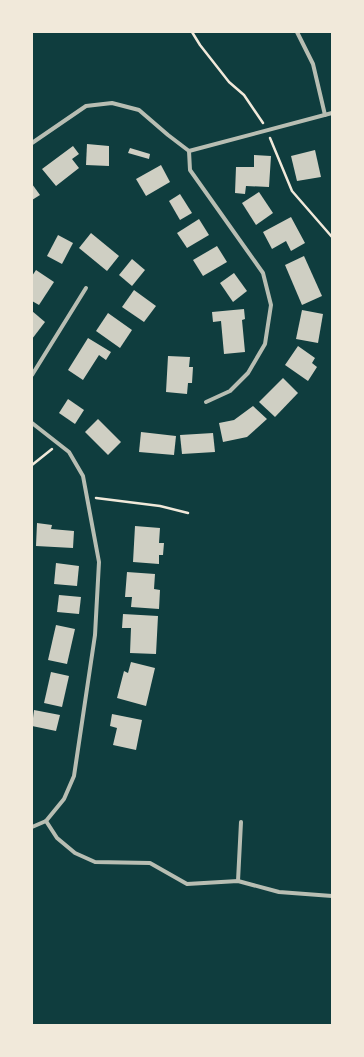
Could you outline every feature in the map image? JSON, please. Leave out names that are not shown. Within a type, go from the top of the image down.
[{"type":"street","points":[[297,32],[313,64],[325,115]]},
{"type":"street","points":[[32,143],[86,106],[112,103],[139,110],[189,151],[190,170],[263,273],[271,305],[265,344],[248,373],[230,391],[206,402]]},
{"type":"street","points":[[189,151],[332,113]]},
{"type":"street","points":[[32,375],[86,288]]},
{"type":"street","points":[[32,423],[69,452],[83,476],[99,562],[95,635],[74,776],[64,799],[46,821],[32,827]]},
{"type":"street","points":[[46,821],[57,838],[75,853],[95,862],[150,863],[187,884],[238,882],[279,892],[332,896]]},
{"type":"street","points":[[238,882],[241,822]]},
{"type":"path","points":[[32,465],[58,444]]},
{"type":"path","points":[[87,498],[100,498],[160,506],[188,513]]},
{"type":"building","points":[[87,144],[109,146],[109,166],[86,165]]},
{"type":"building","points":[[73,146],[79,154],[72,159],[79,168],[56,186],[42,169]]},
{"type":"building","points":[[130,148],[150,154],[149,159],[128,153]]},
{"type":"building","points":[[315,150],[321,177],[297,181],[291,156]]},
{"type":"building","points":[[254,155],[271,156],[269,187],[246,186],[245,194],[235,193],[236,167],[254,167]]},
{"type":"building","points":[[161,165],[170,182],[146,196],[136,179]]},
{"type":"building","points":[[32,184],[40,195],[32,200]]},
{"type":"building","points":[[259,192],[273,213],[256,225],[242,203]]},
{"type":"building","points":[[180,194],[192,213],[180,220],[169,201]]},
{"type":"building","points":[[291,217],[305,243],[291,251],[286,241],[272,249],[263,232]]},
{"type":"building","points":[[199,219],[209,235],[187,248],[177,233]]},
{"type":"building","points":[[91,233],[119,256],[107,271],[79,248]]},
{"type":"building","points":[[58,235],[73,243],[62,264],[47,256]]},
{"type":"building","points":[[217,246],[227,262],[203,276],[193,260]]},
{"type":"building","points":[[304,256],[322,296],[302,305],[285,265]]},
{"type":"building","points":[[132,259],[145,270],[132,286],[119,275]]},
{"type":"building","points":[[36,270],[54,282],[39,305],[32,301],[32,276]]},
{"type":"building","points":[[234,273],[247,291],[233,302],[220,283]]},
{"type":"building","points":[[134,290],[156,306],[144,322],[122,307]]},
{"type":"building","points":[[244,309],[245,319],[242,320],[245,352],[224,354],[221,321],[213,322],[212,312]]},
{"type":"building","points":[[302,310],[323,314],[318,343],[296,339]]},
{"type":"building","points":[[32,311],[45,322],[32,339]]},
{"type":"building","points":[[108,313],[132,330],[120,348],[96,331]]},
{"type":"building","points":[[88,338],[111,352],[106,360],[99,355],[83,380],[68,370]]},
{"type":"building","points":[[298,346],[315,358],[312,363],[317,367],[308,381],[285,365]]},
{"type":"building","points":[[168,356],[190,357],[189,367],[193,367],[192,383],[188,383],[187,394],[166,392]]},
{"type":"building","points":[[283,378],[298,393],[275,417],[259,402]]},
{"type":"building","points":[[68,399],[84,410],[75,424],[59,413]]},
{"type":"building","points":[[253,406],[267,419],[247,437],[223,442],[219,423],[234,420]]},
{"type":"building","points":[[98,419],[121,442],[108,455],[85,432]]},
{"type":"building","points":[[141,432],[176,436],[174,455],[139,452]]},
{"type":"building","points":[[213,433],[215,452],[182,454],[180,435]]},
{"type":"building","points":[[37,523],[52,525],[51,529],[74,531],[73,548],[36,546]]},
{"type":"building","points":[[135,526],[160,528],[159,543],[164,543],[163,555],[159,555],[159,564],[133,562]]},
{"type":"building","points":[[56,563],[79,566],[77,586],[54,584]]},
{"type":"building","points":[[127,572],[155,574],[154,589],[160,590],[159,609],[131,607],[132,597],[125,597]]},
{"type":"building","points":[[59,595],[81,597],[79,614],[57,612]]},
{"type":"building","points":[[123,614],[158,616],[156,654],[130,653],[131,628],[122,628]]},
{"type":"building","points":[[56,625],[75,629],[67,664],[48,660]]},
{"type":"building","points":[[131,662],[155,668],[146,706],[117,698],[124,671],[128,673]]},
{"type":"building","points":[[51,672],[69,676],[62,707],[44,703]]},
{"type":"building","points":[[34,710],[60,715],[56,731],[32,726]]},
{"type":"building","points":[[112,714],[142,720],[136,750],[113,745],[117,728],[110,726]]}]
